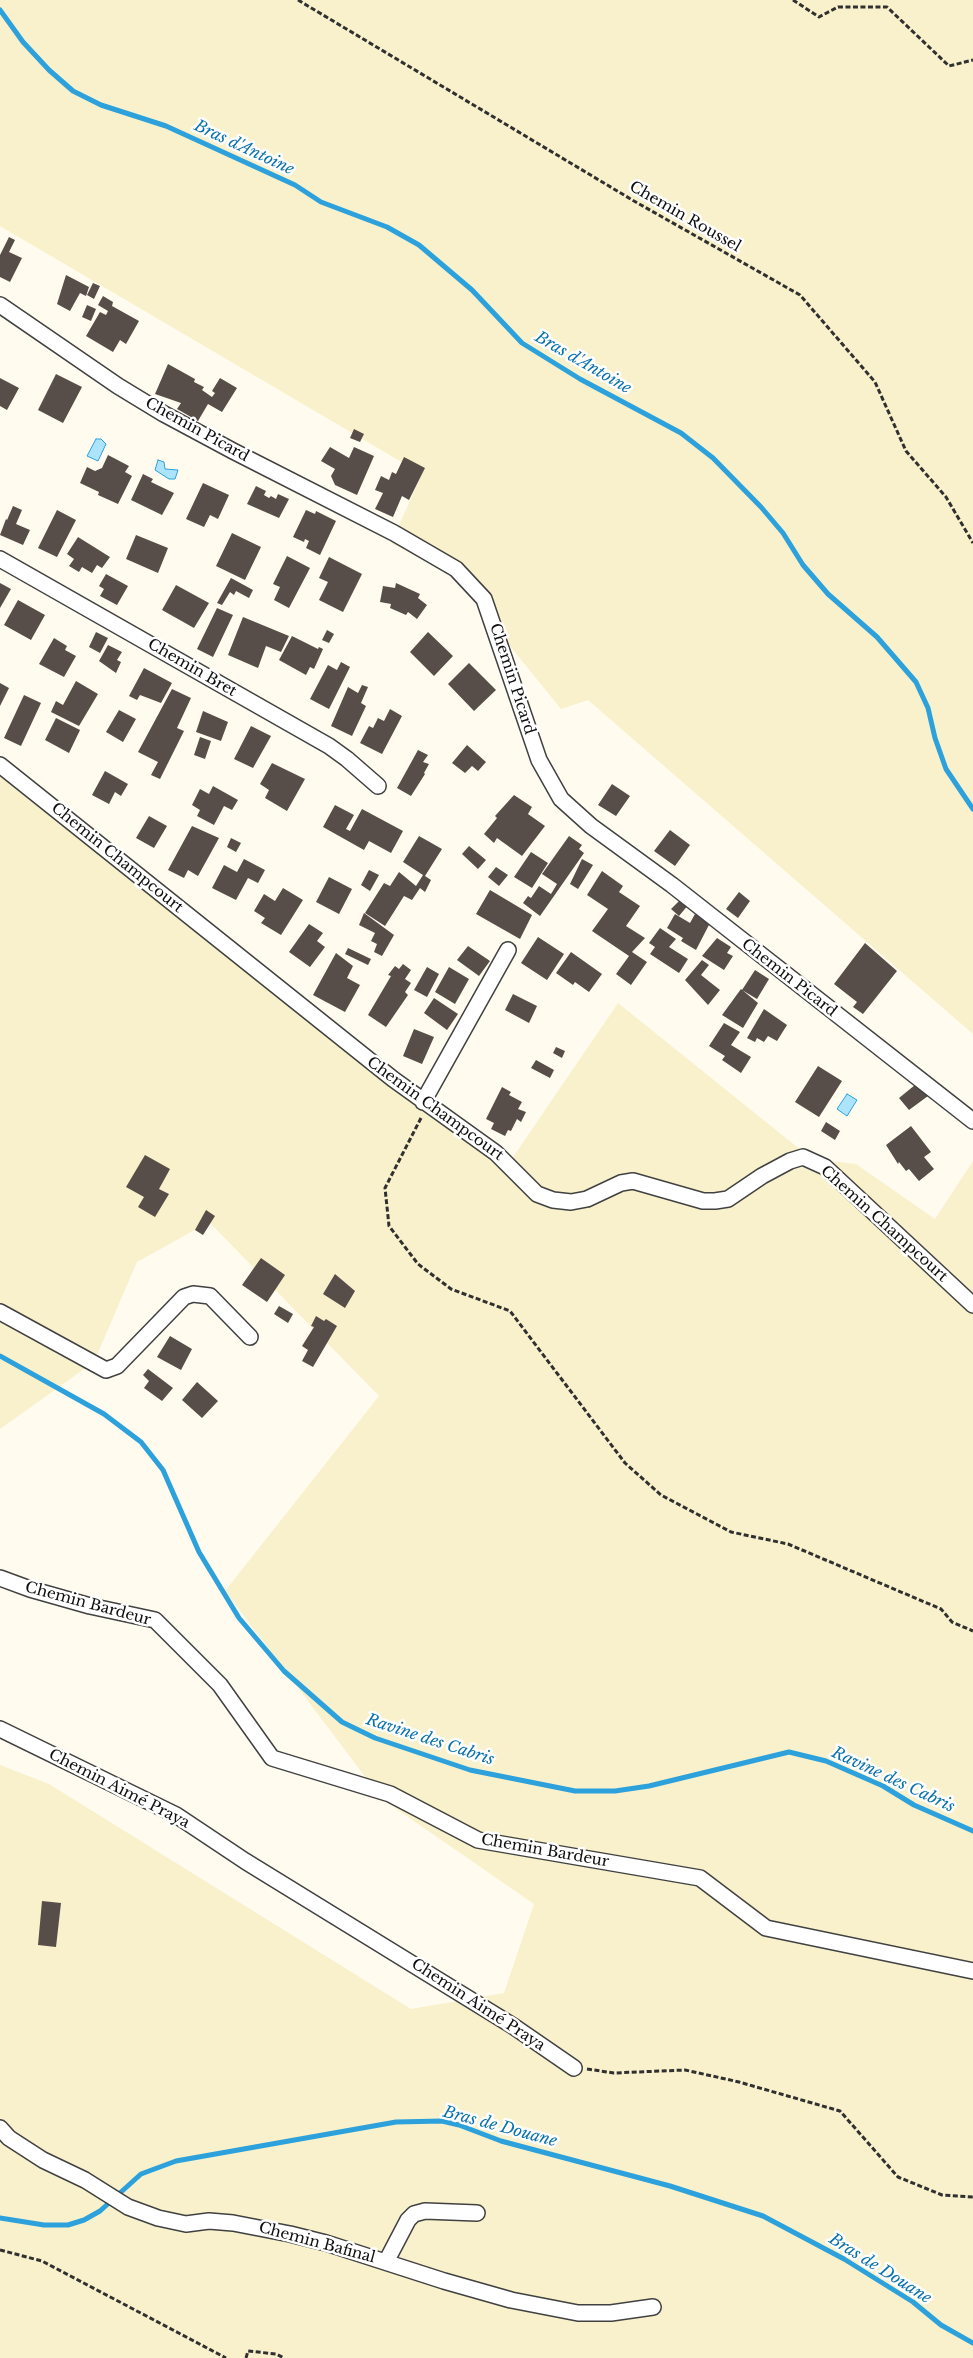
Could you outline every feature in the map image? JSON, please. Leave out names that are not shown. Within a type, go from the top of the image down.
[{"type":"street","name":"Chemin Picard","points":[[0,305],[118,386],[164,414],[394,533],[456,569],[484,599],[538,760],[561,799],[591,826],[672,886],[973,1121]]},
{"type":"street","name":"Chemin Bret","points":[[0,559],[329,746],[378,786]]},
{"type":"street","name":"Chemin Champcourt","points":[[0,765],[426,1103],[496,1153],[537,1194],[553,1200],[571,1202],[587,1199],[621,1183],[633,1181],[704,1201],[715,1201],[728,1198],[762,1176],[790,1161],[803,1157],[826,1167],[973,1305]]},
{"type":"street","points":[[426,1103],[508,950]]},
{"type":"street","points":[[0,1312],[106,1370],[117,1366],[184,1298],[193,1294],[210,1296],[250,1337]]},
{"type":"street","name":"Chemin Bardeur","points":[[0,1578],[30,1589],[90,1606],[155,1620],[220,1685],[272,1758],[390,1794],[478,1840],[700,1878],[766,1928],[973,1972]]},
{"type":"street","name":"Chemin Aimé Praya","points":[[0,1729],[176,1815],[245,1861],[513,2026],[574,2068]]},
{"type":"street","name":"Chemin Bafinal","points":[[0,2128],[9,2138],[43,2160],[85,2180],[128,2207],[158,2218],[186,2224],[209,2221],[258,2227],[326,2243],[444,2282],[578,2313],[611,2313],[653,2307]]},
{"type":"street","points":[[386,2262],[408,2220],[414,2214],[425,2211],[477,2212]]},
{"type":"path","name":"Chemin Roussel","points":[[298,0],[634,201],[800,295],[874,382],[906,451],[946,496],[973,543]]},
{"type":"path","points":[[792,0],[819,17],[838,7],[887,7],[948,66],[973,60]]},
{"type":"path","points":[[426,1103],[384,1188],[389,1226],[418,1264],[451,1289],[510,1311],[625,1462],[661,1495],[731,1532],[788,1544],[941,1609],[952,1622],[973,1631]]},
{"type":"path","points":[[574,2068],[614,2073],[685,2070],[739,2082],[840,2111],[898,2177],[942,2195],[973,2197]]},
{"type":"path","points":[[0,2250],[42,2261],[226,2358]]},
{"type":"path","points":[[246,2358],[248,2351],[276,2354],[284,2358]]},
{"type":"shaded area","points":[[0,0],[973,0],[973,1034],[588,700],[561,709],[476,604],[448,573],[391,543],[422,474],[0,226]]},
{"type":"shaded area","points":[[0,765],[509,1163],[618,1003],[812,1159],[856,1164],[935,1219],[973,1161],[973,2358],[0,2358],[0,1765],[49,1784],[411,2009],[504,1993],[534,1904],[382,1799],[225,1591],[379,1396],[209,1222],[137,1262],[94,1362],[0,1429]]},
{"type":"water","points":[[96,439],[101,439],[106,444],[98,461],[87,456]]},
{"type":"water","points":[[158,460],[164,462],[165,469],[178,470],[175,479],[169,479],[155,470]]},
{"type":"water","points":[[847,1094],[857,1100],[847,1116],[837,1109]]},
{"type":"building","points":[[9,237],[15,240],[9,252],[22,258],[10,282],[0,277],[0,255]]},
{"type":"building","points":[[66,275],[89,287],[86,296],[80,293],[70,311],[57,304]]},
{"type":"building","points":[[93,283],[100,286],[94,299],[87,295]]},
{"type":"building","points":[[103,296],[113,302],[112,306],[139,321],[126,344],[120,340],[113,352],[86,336],[100,312],[106,315],[108,311],[98,305]]},
{"type":"building","points":[[87,305],[96,309],[91,321],[82,317]]},
{"type":"building","points":[[168,364],[195,379],[194,382],[204,387],[202,390],[212,397],[215,393],[212,391],[220,378],[237,388],[222,412],[208,404],[198,421],[177,409],[181,403],[155,394]]},
{"type":"building","points":[[56,374],[82,387],[63,423],[38,410]]},
{"type":"building","points":[[0,378],[19,388],[7,410],[0,406]]},
{"type":"building","points":[[354,429],[364,434],[360,442],[350,438]]},
{"type":"building","points":[[330,447],[349,458],[354,447],[374,456],[357,495],[335,485],[331,476],[335,469],[321,461]]},
{"type":"building","points":[[108,455],[129,466],[125,472],[132,476],[118,504],[98,495],[99,492],[80,483],[87,467],[95,471],[102,468]]},
{"type":"building","points":[[404,457],[425,468],[409,500],[402,496],[393,517],[375,509],[383,493],[375,490],[381,476],[389,480],[392,472],[396,474]]},
{"type":"building","points":[[143,474],[153,479],[151,482],[174,493],[162,515],[131,500]]},
{"type":"building","points":[[203,483],[229,495],[218,519],[210,515],[204,527],[186,519]]},
{"type":"building","points":[[256,486],[266,491],[264,495],[269,498],[271,496],[276,499],[278,494],[289,499],[279,518],[247,504]]},
{"type":"building","points":[[13,506],[22,510],[16,524],[30,530],[23,545],[0,535]]},
{"type":"building","points":[[57,510],[76,520],[57,557],[38,548]]},
{"type":"building","points":[[306,510],[315,514],[316,511],[336,521],[320,555],[306,548],[309,541],[305,539],[304,542],[293,537]]},
{"type":"building","points":[[232,533],[261,547],[245,580],[216,566]]},
{"type":"building","points":[[136,535],[168,548],[158,573],[126,559]]},
{"type":"building","points":[[78,537],[110,557],[102,568],[97,565],[92,573],[82,567],[79,572],[69,566],[74,559],[67,554]]},
{"type":"building","points":[[287,556],[310,568],[289,608],[274,600],[280,587],[273,584]]},
{"type":"building","points":[[329,557],[362,574],[343,612],[319,600],[328,582],[319,578]]},
{"type":"building","points":[[106,574],[128,586],[117,605],[100,596],[104,589],[99,586]]},
{"type":"building","points":[[231,578],[253,590],[249,598],[236,591],[234,595],[230,592],[222,605],[217,603]]},
{"type":"building","points":[[0,583],[11,589],[0,608]]},
{"type":"building","points":[[396,583],[420,594],[418,598],[427,605],[417,619],[408,612],[406,615],[390,608],[391,604],[380,602],[383,586],[395,588]]},
{"type":"building","points":[[176,585],[209,603],[194,628],[162,610]]},
{"type":"building","points":[[18,600],[45,615],[31,640],[4,625]]},
{"type":"building","points":[[217,608],[233,615],[213,657],[197,649]]},
{"type":"building","points":[[243,617],[289,636],[281,652],[266,646],[258,668],[228,655]]},
{"type":"building","points":[[327,630],[334,634],[329,643],[322,640]]},
{"type":"building","points":[[96,632],[108,638],[100,653],[89,647]]},
{"type":"building","points":[[428,632],[453,656],[434,676],[410,652]]},
{"type":"building","points":[[292,636],[318,649],[319,647],[323,649],[314,669],[310,667],[306,675],[279,660]]},
{"type":"building","points":[[54,638],[67,646],[65,650],[76,656],[64,677],[39,664]]},
{"type":"building","points":[[108,645],[122,652],[117,660],[121,662],[116,673],[99,661]]},
{"type":"building","points":[[341,662],[350,667],[329,709],[310,699],[328,665],[337,670]]},
{"type":"building","points":[[469,663],[496,690],[474,711],[448,684]]},
{"type":"building","points":[[144,668],[172,683],[161,703],[140,695],[137,700],[129,696]]},
{"type":"building","points":[[76,681],[98,694],[79,726],[51,712],[56,701],[63,705]]},
{"type":"building","points":[[0,683],[9,688],[0,706]]},
{"type":"building","points":[[362,685],[368,687],[361,703],[366,706],[352,736],[331,726],[348,687],[358,693]]},
{"type":"building","points":[[172,689],[191,698],[177,728],[184,731],[160,779],[151,775],[158,762],[138,752]]},
{"type":"building","points":[[24,695],[41,703],[21,746],[4,738]]},
{"type":"building","points":[[390,709],[402,716],[382,754],[360,743],[369,726],[373,728],[378,718],[384,721]]},
{"type":"building","points":[[119,710],[136,719],[123,742],[106,732]]},
{"type":"building","points":[[203,711],[228,722],[221,741],[196,732]]},
{"type":"building","points":[[56,718],[80,730],[69,753],[45,740]]},
{"type":"building","points":[[251,726],[271,736],[253,768],[234,759]]},
{"type":"building","points":[[200,737],[211,741],[205,759],[194,755]]},
{"type":"building","points":[[467,745],[486,762],[478,771],[472,766],[465,773],[452,763]]},
{"type":"building","points":[[418,750],[428,755],[423,762],[429,764],[411,796],[397,788]]},
{"type":"building","points":[[272,763],[305,779],[287,811],[265,798],[269,790],[260,784]]},
{"type":"building","points":[[105,771],[128,784],[121,796],[115,792],[109,804],[92,795]]},
{"type":"building","points":[[612,784],[630,796],[616,816],[598,805]]},
{"type":"building","points":[[213,786],[238,800],[232,810],[224,806],[214,825],[197,816],[200,810],[192,805],[200,789],[209,794]]},
{"type":"building","points":[[514,795],[532,807],[528,814],[545,826],[522,856],[497,838],[494,843],[484,834],[497,818],[495,816]]},
{"type":"building","points":[[335,805],[354,815],[346,829],[350,831],[362,809],[403,831],[391,853],[369,841],[364,850],[323,827]]},
{"type":"building","points":[[149,816],[167,826],[154,848],[136,838]]},
{"type":"building","points":[[192,826],[219,838],[198,876],[188,870],[184,878],[168,870]]},
{"type":"building","points":[[670,830],[690,845],[675,866],[654,851]]},
{"type":"building","points":[[419,836],[442,849],[425,876],[431,880],[425,892],[420,888],[412,900],[404,896],[385,926],[365,913],[384,883],[390,886],[399,872],[416,886],[423,875],[403,862]]},
{"type":"building","points":[[569,836],[582,845],[579,849],[584,853],[540,916],[523,903],[528,896],[531,898],[539,886],[551,894],[557,884],[542,874]]},
{"type":"building","points":[[231,838],[241,843],[236,852],[227,847]]},
{"type":"building","points":[[469,846],[486,860],[478,869],[462,854]]},
{"type":"building","points":[[531,852],[548,863],[532,888],[514,877]]},
{"type":"building","points":[[244,859],[265,870],[258,883],[248,878],[236,900],[212,888],[224,865],[237,872]]},
{"type":"building","points":[[582,859],[593,865],[578,889],[570,884]]},
{"type":"building","points":[[496,867],[508,875],[499,886],[488,877]]},
{"type":"building","points":[[369,870],[379,875],[370,891],[361,885]]},
{"type":"building","points":[[602,871],[623,886],[619,892],[640,906],[626,926],[645,938],[632,952],[647,962],[631,985],[616,974],[629,956],[592,931],[608,909],[587,895]]},
{"type":"building","points":[[329,877],[352,889],[339,914],[316,902]]},
{"type":"building","points":[[283,888],[303,900],[281,935],[261,923],[265,918],[254,911],[264,894],[275,901]]},
{"type":"building","points":[[490,890],[532,915],[520,939],[476,914]]},
{"type":"building","points":[[739,892],[750,901],[738,918],[726,909]]},
{"type":"building","points":[[682,898],[689,904],[679,916],[671,909]]},
{"type":"building","points":[[364,913],[394,935],[382,956],[374,952],[377,944],[371,941],[375,933],[359,925]]},
{"type":"building","points":[[675,914],[690,923],[695,914],[710,923],[696,950],[681,941],[683,938],[667,928]]},
{"type":"building","points":[[309,924],[323,933],[317,941],[325,947],[310,967],[289,952]]},
{"type":"building","points":[[660,928],[676,939],[669,947],[688,959],[679,973],[650,954],[655,947],[649,943]]},
{"type":"building","points":[[538,937],[564,954],[547,980],[521,963]]},
{"type":"building","points":[[717,938],[731,947],[727,953],[733,956],[724,970],[702,956]]},
{"type":"building","points":[[865,943],[897,971],[863,1014],[853,1007],[857,1002],[834,984]]},
{"type":"building","points":[[468,946],[490,961],[479,976],[457,960]]},
{"type":"building","points":[[348,948],[371,959],[368,965],[345,954]]},
{"type":"building","points":[[571,952],[602,974],[589,992],[575,982],[573,985],[556,973]]},
{"type":"building","points":[[336,953],[353,966],[347,978],[360,985],[345,1012],[313,995]]},
{"type":"building","points":[[702,960],[709,965],[701,975],[720,990],[708,1005],[685,980]]},
{"type":"building","points":[[403,964],[411,970],[405,979],[411,983],[405,992],[408,995],[386,1027],[368,1015],[391,976],[388,975],[395,966],[399,969]]},
{"type":"building","points":[[427,967],[439,974],[427,997],[414,990]]},
{"type":"building","points":[[449,967],[469,979],[455,1004],[435,992]]},
{"type":"building","points":[[755,970],[769,979],[757,999],[742,990]]},
{"type":"building","points":[[741,989],[758,1003],[743,1028],[722,1015]]},
{"type":"building","points":[[513,994],[537,1006],[529,1023],[505,1010]]},
{"type":"building","points":[[434,998],[458,1014],[447,1030],[424,1013]]},
{"type":"building","points":[[764,1009],[787,1025],[777,1041],[768,1036],[764,1042],[757,1038],[755,1042],[747,1038]]},
{"type":"building","points":[[724,1023],[740,1032],[731,1045],[751,1057],[741,1073],[722,1060],[725,1056],[709,1046]]},
{"type":"building","points":[[414,1029],[434,1037],[422,1064],[403,1056]]},
{"type":"building","points":[[556,1047],[565,1051],[562,1058],[553,1053]]},
{"type":"building","points":[[536,1060],[554,1070],[550,1078],[531,1068]]},
{"type":"building","points":[[818,1066],[842,1081],[819,1117],[795,1102]]},
{"type":"building","points":[[915,1085],[928,1096],[909,1110],[899,1098]]},
{"type":"building","points":[[502,1087],[511,1092],[509,1095],[522,1102],[518,1109],[526,1112],[521,1122],[517,1119],[511,1131],[508,1130],[505,1136],[491,1129],[494,1123],[486,1119]]},
{"type":"building","points":[[826,1122],[840,1131],[835,1140],[821,1131]]},
{"type":"building","points":[[911,1126],[931,1152],[924,1157],[934,1169],[919,1181],[909,1169],[906,1171],[899,1162],[898,1164],[886,1145]]},
{"type":"building","points":[[145,1155],[170,1169],[159,1189],[169,1194],[155,1217],[138,1207],[144,1197],[126,1187]]},
{"type":"building","points":[[206,1210],[215,1216],[203,1235],[195,1230]]},
{"type":"building","points":[[261,1258],[285,1275],[267,1302],[242,1285]]},
{"type":"building","points":[[335,1274],[355,1291],[345,1308],[323,1294]]},
{"type":"building","points":[[279,1306],[293,1314],[288,1323],[274,1314]]},
{"type":"building","points":[[316,1316],[324,1321],[326,1319],[337,1326],[313,1367],[302,1361],[308,1350],[302,1346],[314,1327],[311,1326]]},
{"type":"building","points":[[170,1336],[192,1349],[181,1370],[157,1357]]},
{"type":"building","points":[[148,1369],[173,1388],[162,1401],[144,1388],[149,1381],[143,1375]]},
{"type":"building","points":[[197,1382],[218,1401],[202,1418],[182,1400]]},
{"type":"building","points":[[42,1901],[61,1903],[56,1947],[38,1945]]},
{"type":"waterway","name":"Bras d'Antoine","points":[[0,10],[23,42],[49,70],[73,91],[101,105],[166,126],[295,185],[321,202],[387,227],[419,245],[472,290],[522,343],[580,379],[681,433],[713,458],[761,507],[783,533],[803,565],[828,594],[877,637],[916,682],[928,708],[935,738],[946,769],[973,809]]},
{"type":"waterway","name":"Ravine des Cabris","points":[[0,1356],[104,1414],[141,1442],[163,1470],[199,1552],[239,1618],[284,1671],[342,1722],[375,1738],[470,1770],[575,1791],[615,1791],[649,1786],[789,1752],[826,1761],[883,1786],[914,1805],[973,1831]]},
{"type":"waterway","name":"Bras de Douane","points":[[0,2218],[44,2225],[68,2225],[84,2220],[100,2211],[141,2174],[176,2161],[396,2122],[442,2121],[459,2125],[501,2141],[670,2186],[763,2216],[844,2259],[913,2302],[941,2325],[973,2343]]}]
